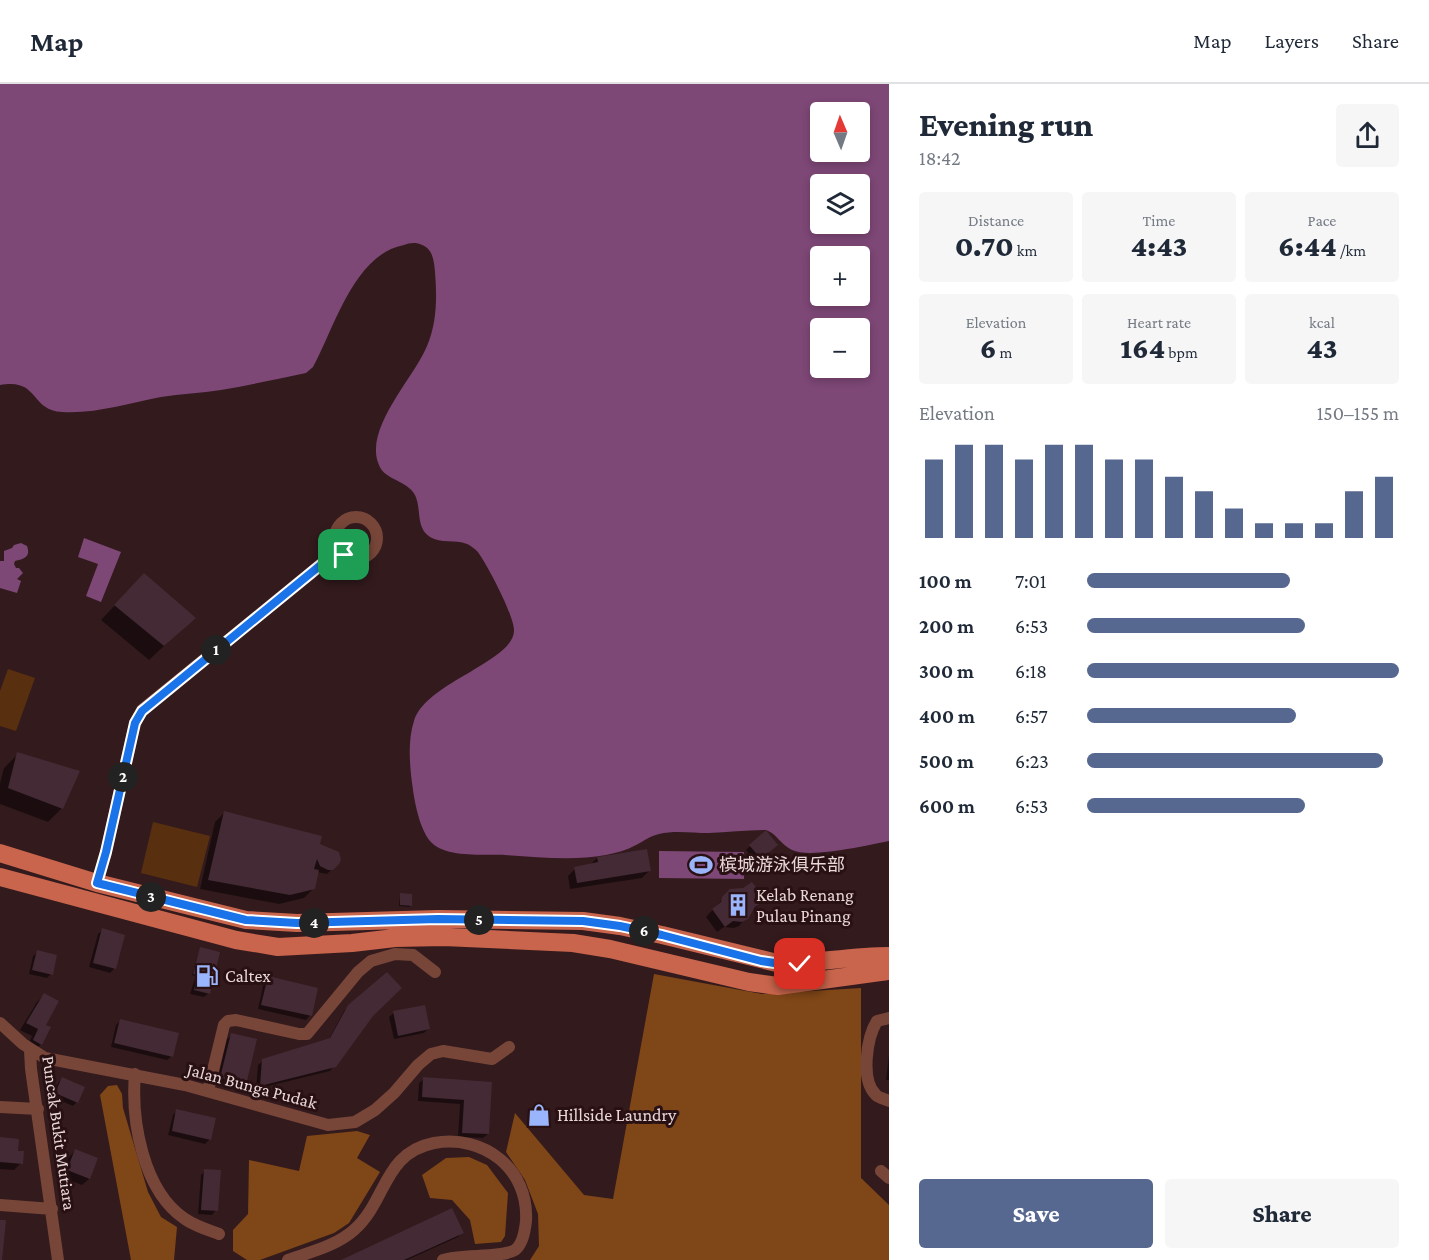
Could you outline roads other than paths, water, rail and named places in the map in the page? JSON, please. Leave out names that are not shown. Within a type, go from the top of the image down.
[{"type":"main road","points":[[0,853],[97,883],[246,920],[297,923],[438,919],[583,921],[662,935],[761,961],[781,964],[800,964],[851,957],[889,956]]},
{"type":"main road","points":[[0,877],[236,940],[278,947],[324,946],[395,938],[444,937],[573,943],[778,987],[889,970]]},
{"type":"main road","points":[[0,888],[24,883]]},
{"type":"street","points":[[97,883],[135,723],[142,711],[339,550]]},
{"type":"street","points":[[208,1091],[224,1025],[228,1021],[236,1020],[307,1034],[358,972],[372,961],[395,954],[413,955],[435,972]]},
{"type":"street","points":[[889,1018],[877,1021],[870,1037],[867,1053],[870,1084],[876,1095],[889,1101]]},
{"type":"street","name":"Puncak Bukit Mutiara","points":[[0,1023],[30,1050],[58,1260]]},
{"type":"street","name":"Jalan Bunga Pudak","points":[[30,1050],[45,1058],[60,1062],[135,1074],[208,1091],[328,1125],[355,1122],[381,1104],[431,1054],[443,1051],[492,1059],[509,1047]]},
{"type":"street","points":[[135,1074],[134,1104],[138,1133],[157,1190],[184,1218],[219,1234]]},
{"type":"street","points":[[0,1107],[38,1109]]},
{"type":"street","points":[[288,1260],[332,1243],[352,1232],[367,1214],[398,1161],[406,1154],[418,1147],[447,1141],[476,1145],[497,1156],[516,1176],[523,1192],[526,1214],[521,1242],[515,1250],[506,1254],[470,1255],[443,1260]]},
{"type":"street","points":[[0,1205],[52,1209]]},
{"type":"place","name":"槟城游泳俱乐部","points":[[701,865]]},
{"type":"place","name":"Kelab Renang Pulau Pinang","points":[[738,905]]},
{"type":"place","name":"Caltex","points":[[207,976]]},
{"type":"place","name":"Hillside Laundry","points":[[539,1115]]}]
